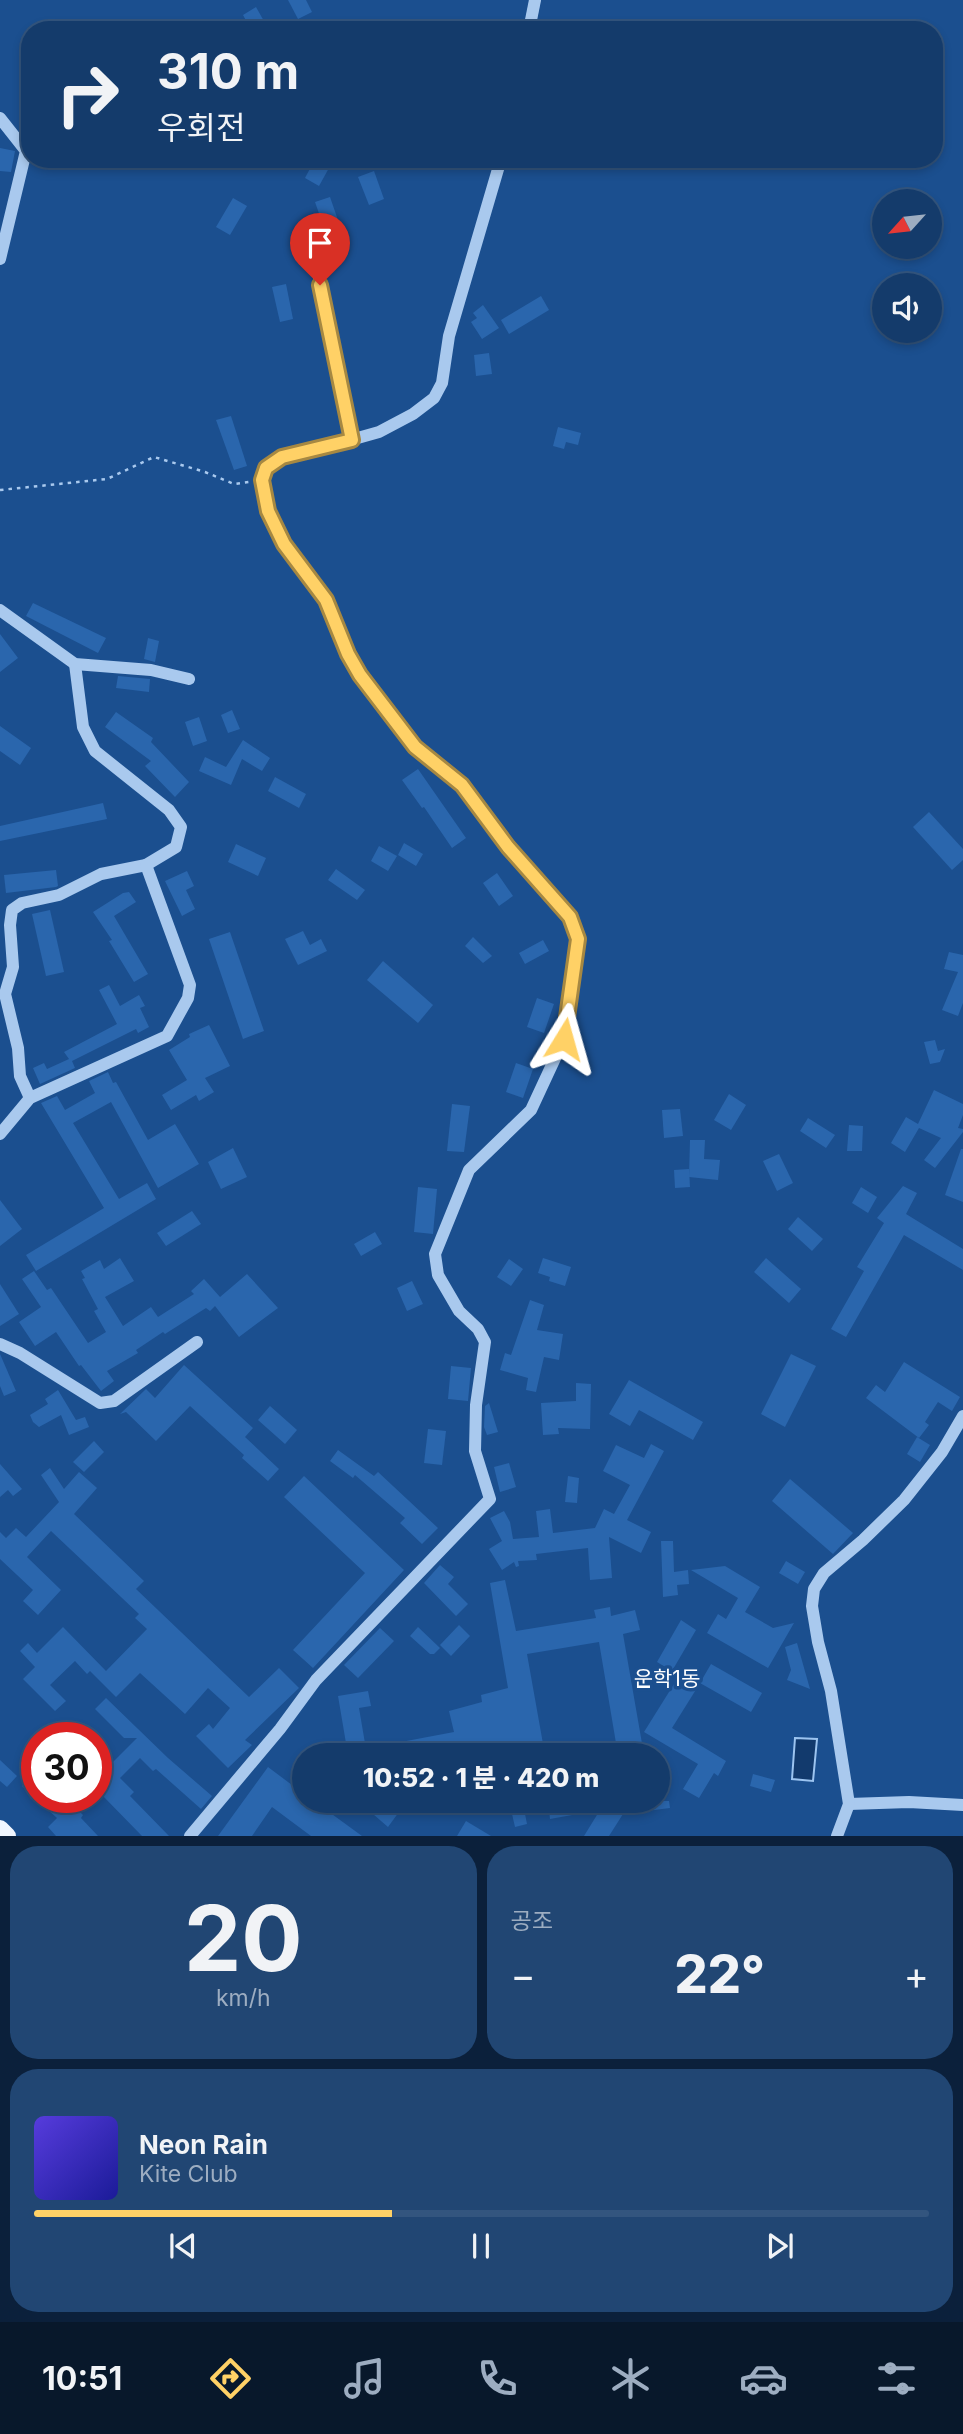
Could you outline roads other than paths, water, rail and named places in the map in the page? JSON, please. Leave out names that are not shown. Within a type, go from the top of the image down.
[{"type":"main road","points":[[0,1829],[7,1836]]},
{"type":"street","points":[[531,21],[535,0]]},
{"type":"street","points":[[0,118],[21,145]]},
{"type":"street","points":[[0,259],[22,168]]},
{"type":"street","points":[[190,1836],[280,1729],[316,1680],[490,1499],[475,1451],[476,1405],[485,1342],[478,1329],[459,1311],[438,1275],[435,1254],[469,1170],[531,1110],[564,1039],[578,939],[570,917],[508,847],[462,785],[415,747],[360,675],[348,654],[326,600],[284,544],[268,511],[262,480],[266,468],[282,457],[379,432],[434,398],[442,383],[449,336],[498,168]]},
{"type":"street","points":[[316,253],[320,285],[352,440]]},
{"type":"street","points":[[0,610],[75,664],[152,670],[189,679]]},
{"type":"street","points":[[30,1098],[20,1076],[18,1048],[5,994],[13,967],[10,925],[12,910],[22,903],[59,895],[101,874],[146,865],[176,847],[181,827],[169,810],[95,751],[83,727],[75,664]]},
{"type":"street","points":[[0,1134],[30,1098],[167,1036],[188,998],[190,985],[146,865]]},
{"type":"street","points":[[0,1344],[20,1353],[100,1403],[114,1401],[197,1342]]},
{"type":"street","points":[[837,1836],[849,1804],[831,1691],[818,1642],[812,1605],[814,1589],[824,1573],[904,1500],[942,1452],[963,1416]]},
{"type":"street","points":[[849,1804],[909,1802],[963,1805]]},
{"type":"water","points":[[795,1738],[817,1739],[813,1781],[792,1779]]},
{"type":"district","name":"운학1동","points":[[667,1679]]}]
